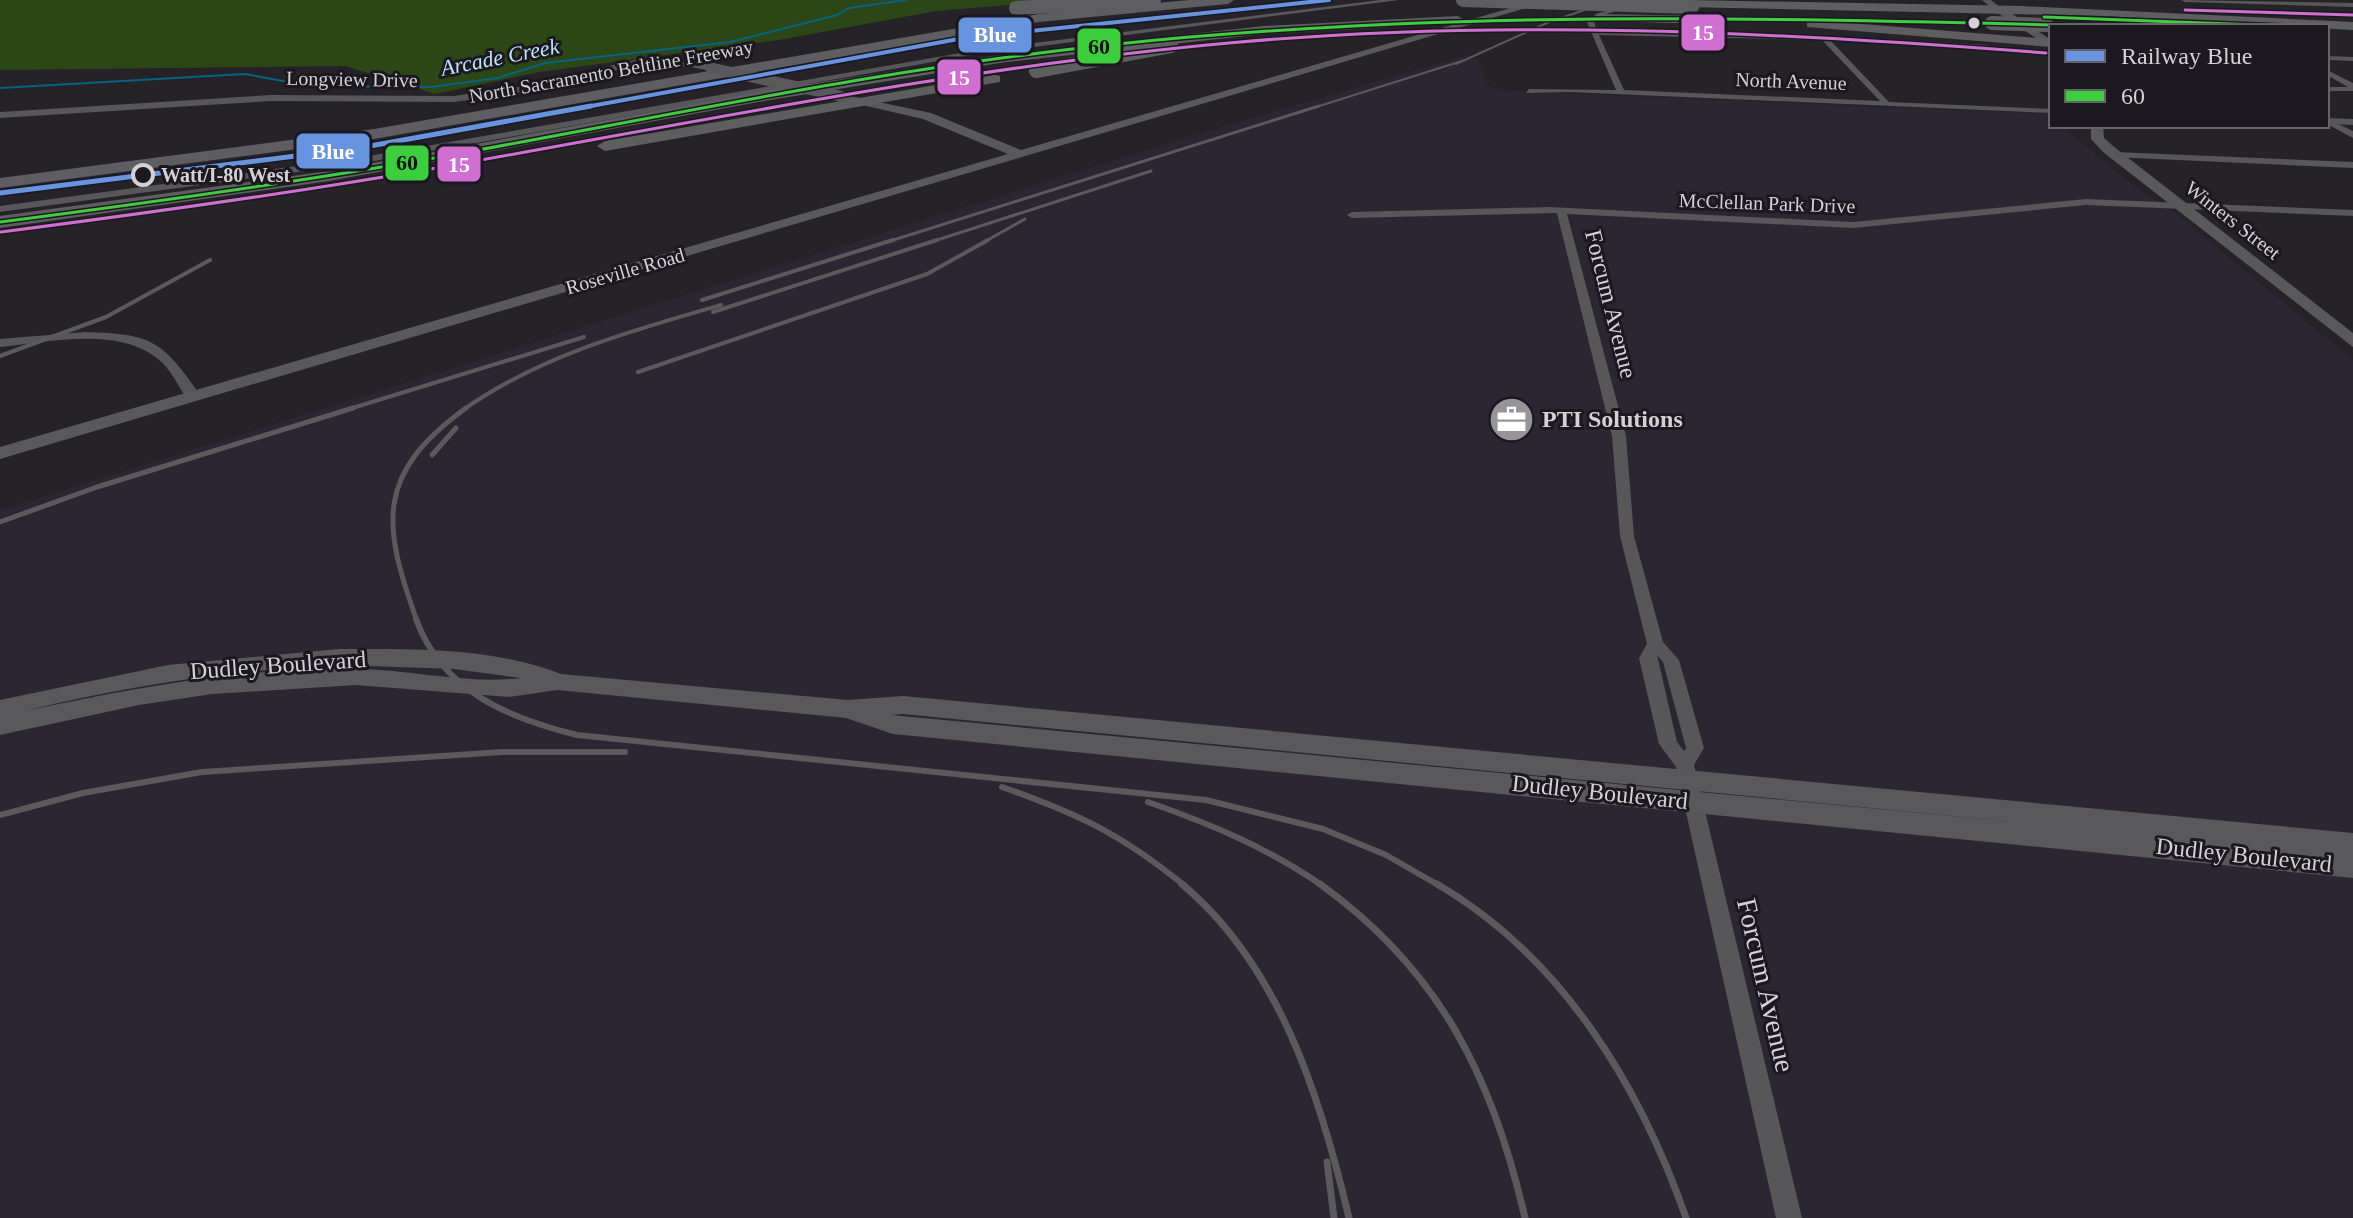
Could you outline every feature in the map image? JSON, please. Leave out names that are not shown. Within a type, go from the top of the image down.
[{"type":"highway","points":[[776,64],[979,21],[1110,0]]},
{"type":"highway","points":[[1009,8],[1160,0]]},
{"type":"highway","name":"North Sacramento Beltline Freeway","points":[[0,183],[388,132],[1039,18],[1228,0]]},
{"type":"highway","points":[[1463,0],[1610,4],[2049,44]]},
{"type":"highway","points":[[0,222],[329,176],[889,75],[1199,36],[1458,20],[1992,4],[2306,24]]},
{"type":"highway","points":[[1691,12],[2187,24]]},
{"type":"highway","points":[[0,222],[105,214],[609,146],[1208,40],[1458,20]]},
{"type":"highway","points":[[2041,21],[2071,24]]},
{"type":"highway","points":[[2329,26],[2353,28]]},
{"type":"highway","points":[[2329,28],[2353,28]]},
{"type":"highway","points":[[2329,36],[2353,37]]},
{"type":"highway","points":[[322,186],[879,84],[1266,37]]},
{"type":"highway","points":[[232,154],[735,55]]},
{"type":"main road","name":"Roseville Road","points":[[0,453],[190,392],[1547,0]]},
{"type":"main road","points":[[1992,4],[2049,43]]},
{"type":"main road","name":"Longview Drive","points":[[690,64],[927,116],[1017,152]]},
{"type":"main road","name":"Winters Street","points":[[2097,128],[2098,139],[2115,155],[2352,341]]},
{"type":"main road","name":"Roseville Road","points":[[0,441],[190,392]]},
{"type":"main road","name":"Dudley Boulevard","points":[[0,709],[149,676],[320,658],[434,659],[526,668],[557,682]]},
{"type":"main road","name":"Dudley Boulevard","points":[[0,726],[71,709],[212,685],[356,677],[509,688],[557,682],[848,709],[893,725],[1688,782],[2353,844]]},
{"type":"main road","name":"Dudley Boulevard","points":[[1688,782],[2353,866]]},
{"type":"street","points":[[0,209],[357,161],[949,56],[1396,0]]},
{"type":"street","points":[[1621,92],[1590,22],[1593,18],[1648,0]]},
{"type":"street","points":[[2188,0],[2353,5]]},
{"type":"street","points":[[1595,33],[1824,38],[1985,47]]},
{"type":"street","points":[[1824,38],[1886,103]]},
{"type":"street","points":[[2329,58],[2353,59]]},
{"type":"street","name":"Longview Drive","points":[[0,115],[271,98],[454,99],[509,93],[643,61],[690,64]]},
{"type":"street","points":[[2329,73],[2353,88]]},
{"type":"street","points":[[2329,89],[2353,88]]},
{"type":"street","name":"North Avenue","points":[[1529,91],[1621,92],[2049,111]]},
{"type":"street","points":[[2329,121],[2353,122]]},
{"type":"street","points":[[2329,122],[2353,135]]},
{"type":"street","points":[[2115,155],[2353,165]]},
{"type":"street","name":"McClellan Park Drive","points":[[1352,215],[1561,211],[1853,225],[2047,204],[2179,205],[2353,213]]},
{"type":"street","name":"Forcum Avenue","points":[[1561,211],[1619,436],[1627,536],[1655,644],[1671,660],[1695,748],[1688,782]]},
{"type":"street","points":[[0,343],[71,337],[131,342],[165,356],[190,392]]},
{"type":"street","name":"Forcum Avenue","points":[[1655,644],[1647,658],[1668,744],[1688,782],[1789,1218]]},
{"type":"shaded area","points":[[1467,55],[1478,59],[1488,86],[1506,91],[2049,114],[2049,128],[2064,128],[2133,185],[2174,212],[2353,360],[2353,1218],[0,1218],[0,510],[1211,130]]},
{"type":"green space","points":[[0,0],[1072,0],[936,11],[779,40],[539,72],[435,94],[345,66],[0,70]]},
{"type":"waterway","name":"Arcade Creek","points":[[0,88],[245,74],[310,86],[431,87],[498,78],[545,63],[730,42],[837,15],[849,8],[906,0]]},
{"type":"railway","points":[[1465,60],[1549,22],[1614,0]]},
{"type":"railway","points":[[1313,108],[1465,60]]},
{"type":"railway","points":[[1456,64],[1465,60]]},
{"type":"railway","points":[[887,242],[1319,106]]},
{"type":"railway","points":[[931,242],[1151,171]]},
{"type":"railway","points":[[984,242],[1025,219]]},
{"type":"railway","points":[[702,300],[893,240]]},
{"type":"railway","points":[[713,312],[937,240]]},
{"type":"railway","points":[[638,372],[927,274],[988,240]]},
{"type":"railway","points":[[0,356],[106,317],[210,260]]},
{"type":"railway","points":[[466,408],[523,374],[555,360],[621,335],[721,305]]},
{"type":"railway","points":[[346,410],[584,337]]},
{"type":"railway","points":[[0,522],[97,487],[353,408]]},
{"type":"railway","points":[[417,621],[397,556],[393,528],[394,503],[401,479],[415,455],[436,432],[466,408]]},
{"type":"railway","points":[[432,455],[456,428]]},
{"type":"railway","points":[[416,619],[442,665],[480,698],[526,720],[577,735],[1206,800],[1323,829],[1386,855],[1440,886]]},
{"type":"railway","points":[[0,815],[83,793],[202,772],[502,752],[625,752]]},
{"type":"railway","points":[[1002,787],[1098,827],[1140,852],[1185,886]]},
{"type":"railway","points":[[1148,802],[1238,838],[1321,885]]},
{"type":"railway","points":[[1182,884],[1216,917],[1246,954],[1271,994],[1310,1082],[1349,1218]]},
{"type":"railway","points":[[1321,885],[1362,917],[1398,953],[1456,1031],[1478,1073],[1496,1119],[1525,1218]]},
{"type":"railway","points":[[1440,886],[1482,914],[1522,948],[1559,987],[1591,1029],[1645,1120],[1686,1218]]},
{"type":"railway","points":[[1327,1162],[1334,1218]]},
{"type":"rail line","name":"Blue","points":[[0,193],[359,148],[964,38],[1329,0]]},
{"type":"transit line","name":"15","points":[[2185,10],[2353,15]]},
{"type":"transit line","name":"60","points":[[2044,17],[2231,24]]},
{"type":"transit line","name":"60","points":[[0,222],[330,175],[856,80],[1108,45],[1230,34],[1476,21],[1722,19],[2049,25]]},
{"type":"transit line","name":"15","points":[[1,232],[332,185],[933,81],[1229,43],[1434,31],[1638,30],[1841,39],[2046,53]]},
{"type":"place","name":"Watt/I-80 West","points":[[143,175]]},
{"type":"place","name":"PTI Solutions","points":[[1511,419]]}]
